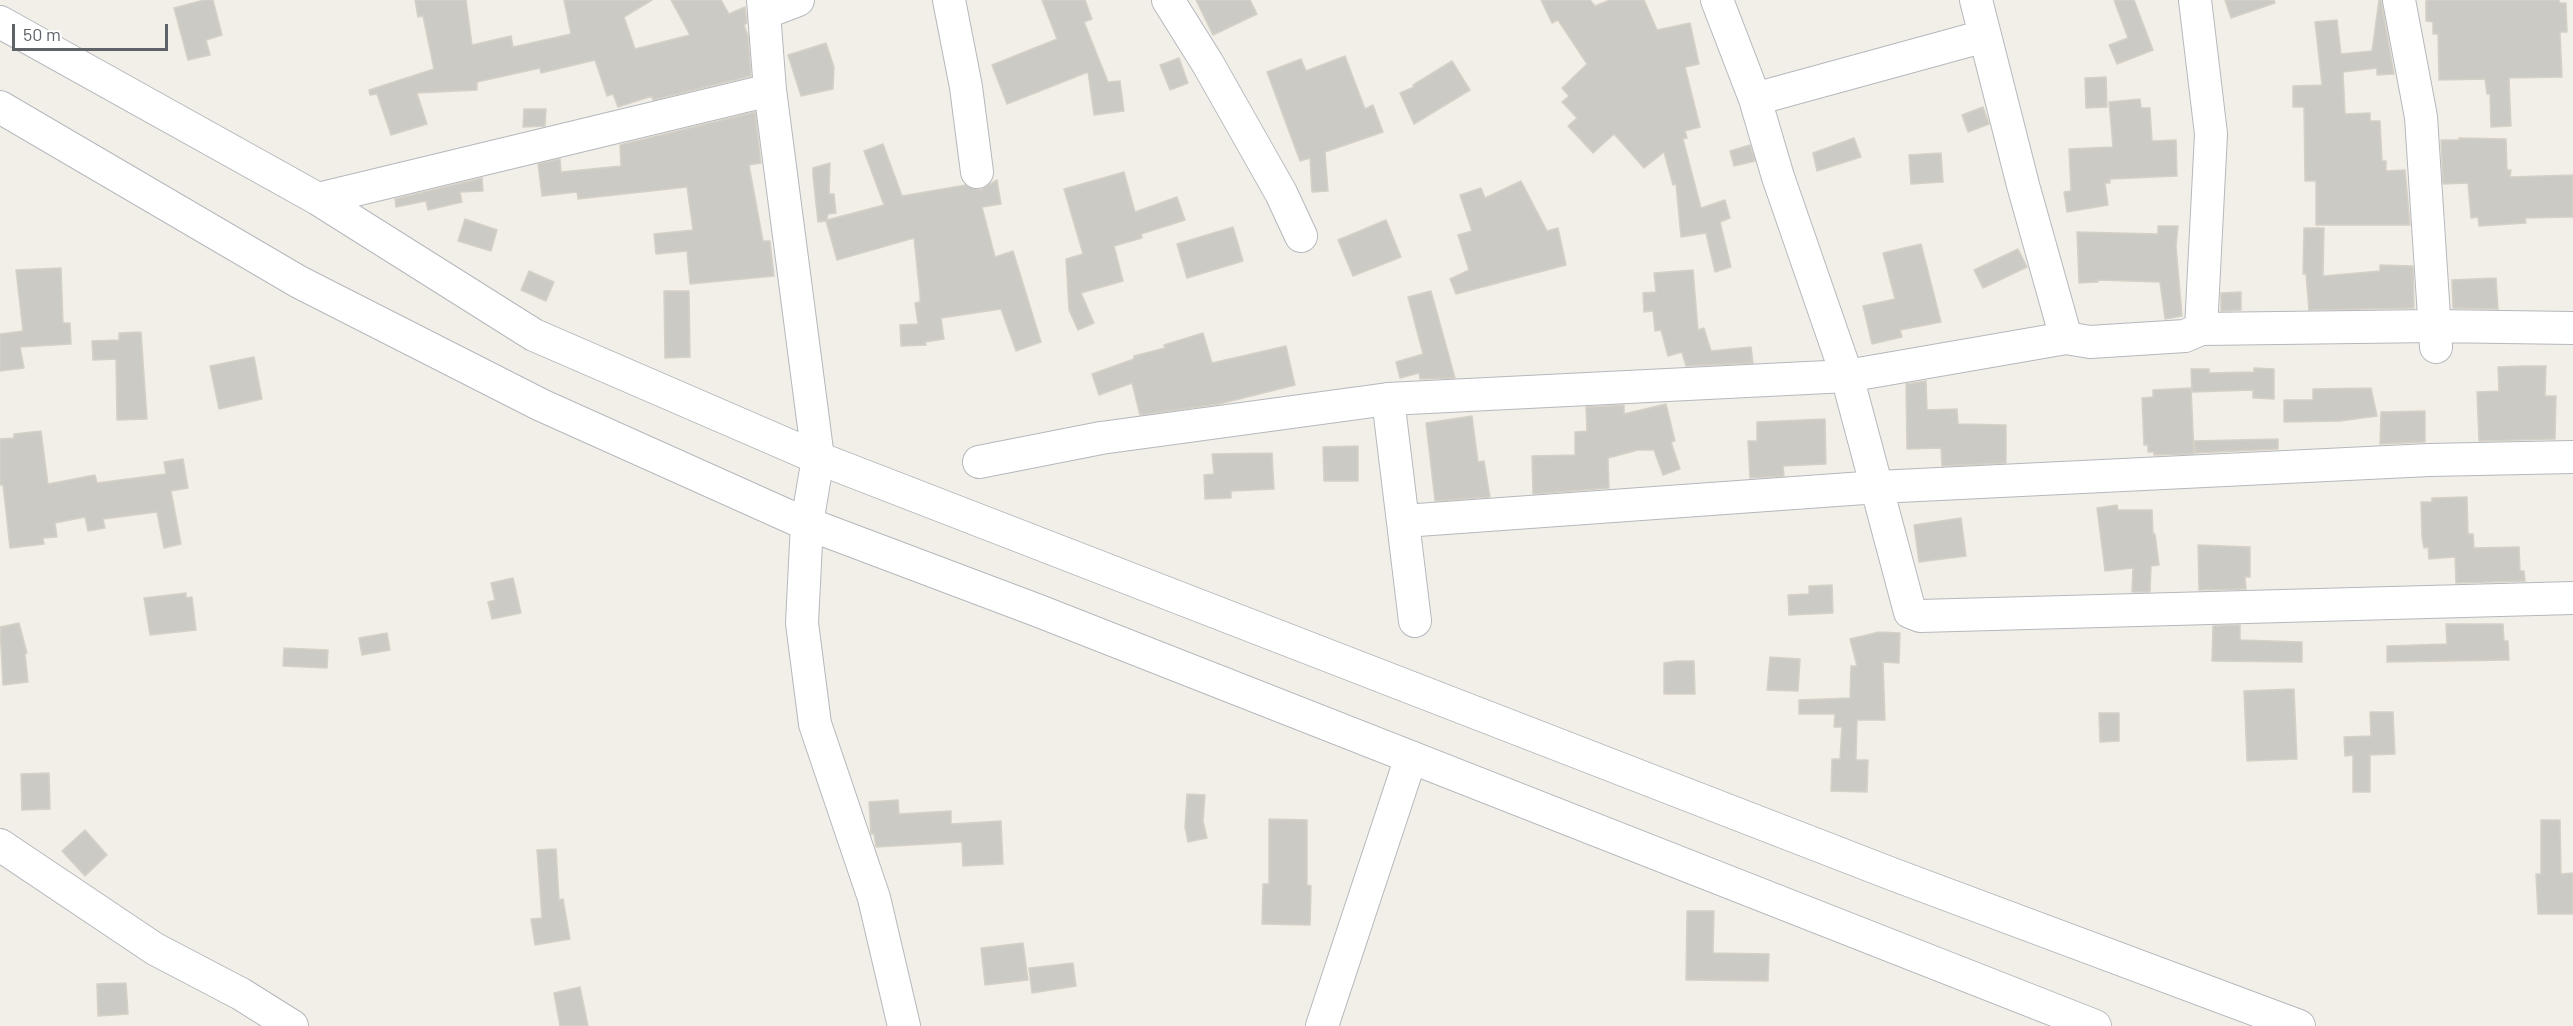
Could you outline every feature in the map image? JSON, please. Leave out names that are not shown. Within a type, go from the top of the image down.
[{"type":"street","points":[[798,0],[764,7],[770,90],[818,458],[807,523],[802,623],[815,724],[873,898],[903,1026]]},
{"type":"street","points":[[949,0],[966,87],[977,172]]},
{"type":"street","points":[[1168,0],[1208,64],[1281,193],[1300,236]]},
{"type":"street","points":[[1717,0],[1755,99],[1778,177],[1847,376],[1910,612],[1920,615],[2573,598]]},
{"type":"street","points":[[1976,0],[2023,185],[2066,338]]},
{"type":"street","points":[[2195,0],[2211,134],[2201,329]]},
{"type":"street","points":[[2399,0],[2421,117],[2435,336]]},
{"type":"street","points":[[0,22],[318,199],[534,335],[818,458],[1892,874],[2299,1026]]},
{"type":"street","points":[[1755,99],[1985,36]]},
{"type":"street","points":[[318,199],[770,90]]},
{"type":"street","points":[[0,107],[299,282],[541,405],[807,523],[2095,1026]]},
{"type":"street","points":[[979,462],[1101,438],[1388,399],[1847,376],[2066,338],[2090,342],[2185,336],[2201,329],[2435,336],[2573,328]]},
{"type":"street","points":[[1388,399],[1415,621]]},
{"type":"street","points":[[1404,521],[1878,487],[2429,460],[2573,457]]},
{"type":"street","points":[[1322,1026],[1411,757]]},
{"type":"street","points":[[0,845],[155,949],[241,994],[292,1026]]},
{"type":"building","points":[[204,0],[213,0],[222,35],[206,40],[210,55],[188,60],[174,8]]},
{"type":"building","points":[[415,0],[466,0],[472,45],[511,36],[513,47],[571,34],[564,0],[652,0],[624,17],[635,49],[690,35],[671,0],[721,0],[729,14],[745,7],[747,23],[744,25],[748,36],[751,76],[653,100],[652,96],[618,107],[613,94],[607,96],[595,60],[541,73],[540,68],[477,82],[477,90],[417,93],[427,124],[391,135],[377,94],[370,95],[369,90],[434,69],[423,16],[418,17]]},
{"type":"building","points":[[1042,0],[1085,0],[1092,19],[1084,22],[1108,82],[1120,81],[1124,111],[1094,115],[1088,72],[1007,104],[992,65],[1057,39]]},
{"type":"building","points":[[1196,0],[1250,0],[1257,14],[1213,35]]},
{"type":"building","points":[[1541,0],[1590,0],[1595,6],[1610,0],[1644,0],[1657,30],[1690,23],[1699,64],[1685,67],[1700,127],[1685,131],[1687,138],[1683,139],[1701,208],[1725,200],[1730,218],[1720,222],[1731,267],[1715,272],[1706,233],[1681,237],[1676,184],[1673,185],[1664,152],[1644,168],[1614,134],[1593,153],[1568,126],[1577,118],[1562,102],[1569,96],[1562,88],[1587,64],[1558,20],[1552,23]]},
{"type":"building","points":[[2114,0],[2134,0],[2153,50],[2117,64],[2109,45],[2128,38]]},
{"type":"building","points":[[2225,0],[2274,0],[2275,3],[2231,18]]},
{"type":"building","points":[[2379,0],[2381,0],[2394,74],[2377,75],[2377,68],[2343,72],[2345,114],[2370,113],[2370,121],[2380,121],[2382,161],[2386,161],[2386,171],[2405,170],[2410,225],[2316,225],[2316,181],[2305,181],[2304,107],[2293,107],[2293,86],[2322,85],[2315,22],[2337,20],[2341,54],[2372,51]]},
{"type":"building","points":[[2426,0],[2559,0],[2559,3],[2566,3],[2567,32],[2560,32],[2562,77],[2509,78],[2511,126],[2491,127],[2490,94],[2487,94],[2485,79],[2439,80],[2438,34],[2433,34],[2433,22],[2426,21]]},
{"type":"building","points":[[826,43],[834,67],[833,89],[801,96],[788,55]]},
{"type":"building","points":[[1345,56],[1365,109],[1373,105],[1383,132],[1325,152],[1328,191],[1312,192],[1310,158],[1300,161],[1267,72],[1301,59],[1306,71]]},
{"type":"building","points":[[1179,58],[1188,83],[1170,90],[1160,65]]},
{"type":"building","points":[[1452,61],[1470,90],[1414,124],[1400,93],[1414,87],[1413,85]]},
{"type":"building","points":[[2106,77],[2107,107],[2086,108],[2085,78]]},
{"type":"building","points":[[2140,99],[2141,108],[2150,108],[2152,141],[2176,140],[2177,176],[2110,179],[2110,183],[2105,183],[2108,205],[2067,212],[2064,192],[2071,191],[2069,149],[2113,147],[2109,102]]},
{"type":"building","points":[[1983,107],[1989,124],[1968,132],[1962,115]]},
{"type":"building","points":[[524,109],[546,109],[545,126],[523,127]]},
{"type":"building","points":[[755,112],[761,163],[749,165],[763,241],[770,241],[774,276],[690,284],[687,251],[656,254],[654,234],[693,230],[687,187],[578,199],[577,192],[542,196],[538,164],[560,159],[561,172],[621,166],[620,145]]},
{"type":"building","points":[[1854,138],[1861,157],[1817,171],[1813,153]]},
{"type":"building","points":[[2459,138],[2506,139],[2507,170],[2511,170],[2510,177],[2573,175],[2573,217],[2525,218],[2526,223],[2479,226],[2478,217],[2471,218],[2468,183],[2443,184],[2441,140],[2459,140]]},
{"type":"building","points":[[883,144],[902,196],[966,185],[980,190],[997,180],[1001,204],[982,207],[995,257],[1013,251],[1041,342],[1016,351],[1001,309],[941,318],[944,339],[925,342],[926,345],[901,346],[900,325],[918,324],[915,303],[920,302],[920,296],[914,238],[837,260],[826,221],[818,222],[813,176],[813,168],[830,163],[829,194],[834,194],[836,213],[828,214],[827,220],[884,205],[864,151]]},
{"type":"building","points":[[1750,145],[1755,161],[1734,166],[1730,151]]},
{"type":"building","points":[[1941,153],[1943,182],[1911,184],[1909,155]]},
{"type":"building","points":[[1124,172],[1135,212],[1177,197],[1185,220],[1141,234],[1142,238],[1114,246],[1123,281],[1081,293],[1094,323],[1078,330],[1069,310],[1066,259],[1083,254],[1064,189]]},
{"type":"building","points":[[482,178],[483,191],[460,192],[462,202],[428,210],[426,201],[396,207],[395,199]]},
{"type":"building","points":[[1521,181],[1547,231],[1558,228],[1566,265],[1456,294],[1450,279],[1469,270],[1458,235],[1472,231],[1460,195],[1481,188],[1485,198]]},
{"type":"building","points":[[465,219],[497,230],[491,251],[458,241]]},
{"type":"building","points":[[1386,220],[1401,257],[1353,276],[1338,240]]},
{"type":"building","points":[[2158,226],[2178,226],[2176,246],[2182,316],[2165,319],[2160,282],[2098,280],[2098,282],[2079,283],[2077,232],[2158,234]]},
{"type":"building","points":[[1233,227],[1243,261],[1187,278],[1177,244]]},
{"type":"building","points":[[2304,228],[2324,228],[2323,276],[2380,271],[2380,265],[2413,266],[2414,308],[2309,310],[2306,274],[2303,274]]},
{"type":"building","points":[[1921,244],[1941,322],[1900,330],[1902,337],[1872,344],[1863,306],[1895,299],[1883,253]]},
{"type":"building","points":[[2018,249],[2027,267],[1983,288],[1974,270]]},
{"type":"building","points":[[61,268],[63,323],[70,323],[71,344],[20,347],[24,368],[0,371],[0,334],[23,331],[16,270]]},
{"type":"building","points":[[1693,270],[1698,330],[1704,328],[1711,351],[1751,347],[1753,363],[1686,366],[1682,352],[1668,356],[1661,330],[1655,331],[1653,311],[1644,312],[1643,293],[1656,292],[1654,273]]},
{"type":"building","points":[[529,271],[554,282],[546,301],[521,290]]},
{"type":"building","points":[[2496,278],[2498,309],[2453,308],[2452,280]]},
{"type":"building","points":[[664,291],[689,291],[690,357],[665,358]]},
{"type":"building","points":[[1431,291],[1455,378],[1420,379],[1419,373],[1400,378],[1396,362],[1423,354],[1408,297]]},
{"type":"building","points":[[2241,292],[2241,310],[2221,311],[2221,293]]},
{"type":"building","points":[[141,332],[147,419],[117,420],[116,359],[93,360],[92,341],[119,340],[119,333]]},
{"type":"building","points":[[1203,333],[1212,363],[1286,346],[1295,385],[1219,404],[1140,415],[1132,383],[1099,395],[1092,374],[1134,359],[1134,356],[1165,348],[1164,345]]},
{"type":"building","points":[[254,357],[262,399],[219,409],[210,366]]},
{"type":"building","points":[[2546,366],[2545,396],[2556,396],[2555,439],[2479,441],[2477,392],[2499,391],[2498,367]]},
{"type":"building","points":[[2254,368],[2274,369],[2274,399],[2253,398],[2253,390],[2192,392],[2191,369],[2209,369],[2209,373],[2254,372]]},
{"type":"building","points":[[1926,381],[1927,410],[1957,409],[1958,424],[2006,425],[2006,463],[1942,466],[1941,448],[1907,449],[1906,384]]},
{"type":"building","points":[[2191,388],[2194,454],[2154,455],[2154,452],[2148,452],[2148,445],[2144,445],[2142,398],[2153,397],[2153,390]]},
{"type":"building","points":[[2371,388],[2377,416],[2340,421],[2284,422],[2284,400],[2313,400],[2313,389]]},
{"type":"building","points":[[1666,404],[1675,441],[1671,442],[1680,469],[1663,475],[1654,450],[1638,450],[1608,458],[1609,488],[1533,494],[1532,456],[1575,455],[1575,432],[1587,431],[1586,407],[1624,405],[1624,414]]},
{"type":"building","points":[[2425,411],[2425,442],[2380,444],[2381,412]]},
{"type":"building","points":[[1472,416],[1478,462],[1484,461],[1490,497],[1435,501],[1426,423]]},
{"type":"building","points":[[1825,419],[1826,464],[1783,466],[1784,476],[1750,478],[1748,441],[1757,441],[1757,422]]},
{"type":"building","points":[[41,431],[48,484],[95,475],[97,483],[166,474],[164,462],[183,459],[188,488],[171,491],[181,544],[164,548],[157,512],[103,519],[105,528],[88,531],[85,517],[55,523],[57,537],[43,538],[44,544],[10,548],[3,485],[0,485],[0,439],[14,438],[14,434]]},
{"type":"building","points":[[2278,439],[2278,449],[2195,453],[2194,441]]},
{"type":"building","points":[[1358,446],[1358,481],[1324,481],[1323,447]]},
{"type":"building","points":[[1272,453],[1274,489],[1231,491],[1231,498],[1205,499],[1204,475],[1214,474],[1212,454]]},
{"type":"building","points":[[2467,497],[2468,534],[2473,534],[2474,548],[2519,547],[2520,571],[2524,571],[2525,581],[2456,583],[2455,557],[2429,559],[2428,547],[2424,548],[2422,537],[2421,502],[2432,502],[2432,498]]},
{"type":"building","points":[[2117,505],[2118,510],[2152,510],[2153,534],[2155,534],[2159,565],[2151,566],[2150,592],[2132,592],[2133,568],[2105,571],[2097,508]]},
{"type":"building","points":[[1961,518],[1966,556],[1919,562],[1914,525]]},
{"type":"building","points":[[2198,545],[2250,547],[2250,577],[2245,577],[2246,589],[2199,590]]},
{"type":"building","points":[[513,578],[521,613],[492,619],[488,602],[495,600],[491,583]]},
{"type":"building","points":[[1832,585],[1833,613],[1789,615],[1788,595],[1809,594],[1809,586]]},
{"type":"building","points":[[186,593],[186,598],[192,597],[196,630],[150,635],[144,598]]},
{"type":"building","points":[[19,623],[27,653],[25,654],[28,682],[3,685],[0,627]]},
{"type":"building","points":[[2446,624],[2503,624],[2504,641],[2508,641],[2509,660],[2387,662],[2387,646],[2447,644]]},
{"type":"building","points":[[2240,625],[2240,640],[2302,642],[2302,662],[2212,661],[2213,626]]},
{"type":"building","points":[[1879,632],[1900,633],[1899,663],[1883,662],[1885,720],[1857,720],[1856,760],[1868,760],[1867,792],[1831,791],[1832,759],[1840,759],[1842,727],[1834,727],[1835,714],[1799,714],[1799,700],[1850,698],[1851,666],[1857,666],[1850,639]]},
{"type":"building","points":[[387,633],[390,650],[362,655],[359,638]]},
{"type":"building","points":[[284,648],[328,650],[327,668],[283,666]]},
{"type":"building","points":[[1770,657],[1800,659],[1798,691],[1767,690]]},
{"type":"building","points":[[1694,661],[1695,694],[1664,694],[1664,663]]},
{"type":"building","points":[[2294,689],[2297,759],[2247,761],[2244,691]]},
{"type":"building","points":[[2370,712],[2393,712],[2395,754],[2370,755],[2370,792],[2353,792],[2353,755],[2345,756],[2344,737],[2371,736]]},
{"type":"building","points":[[2099,713],[2119,713],[2119,741],[2100,742]]},
{"type":"building","points":[[49,773],[50,809],[22,810],[21,774]]},
{"type":"building","points":[[1187,794],[1205,795],[1203,821],[1207,838],[1188,842],[1185,827]]},
{"type":"building","points":[[898,800],[899,814],[951,811],[951,824],[1001,821],[1003,864],[963,866],[962,842],[876,847],[874,834],[871,834],[869,802]]},
{"type":"building","points":[[1269,819],[1307,820],[1307,885],[1311,886],[1310,925],[1262,924],[1263,884],[1269,884]]},
{"type":"building","points":[[2541,820],[2560,820],[2561,874],[2573,873],[2573,914],[2538,914],[2536,874],[2541,874]]},
{"type":"building","points":[[85,830],[107,855],[85,876],[62,851]]},
{"type":"building","points":[[556,849],[559,900],[563,899],[570,939],[535,945],[531,919],[542,918],[537,850]]},
{"type":"building","points":[[1687,911],[1714,911],[1713,953],[1769,954],[1768,981],[1686,980]]},
{"type":"building","points":[[1023,943],[1028,980],[985,985],[981,948]]},
{"type":"building","points":[[1073,963],[1076,986],[1032,993],[1029,968]]},
{"type":"building","points":[[126,983],[128,1014],[98,1016],[97,984]]},
{"type":"building","points":[[580,987],[588,1026],[560,1026],[554,993]]}]
